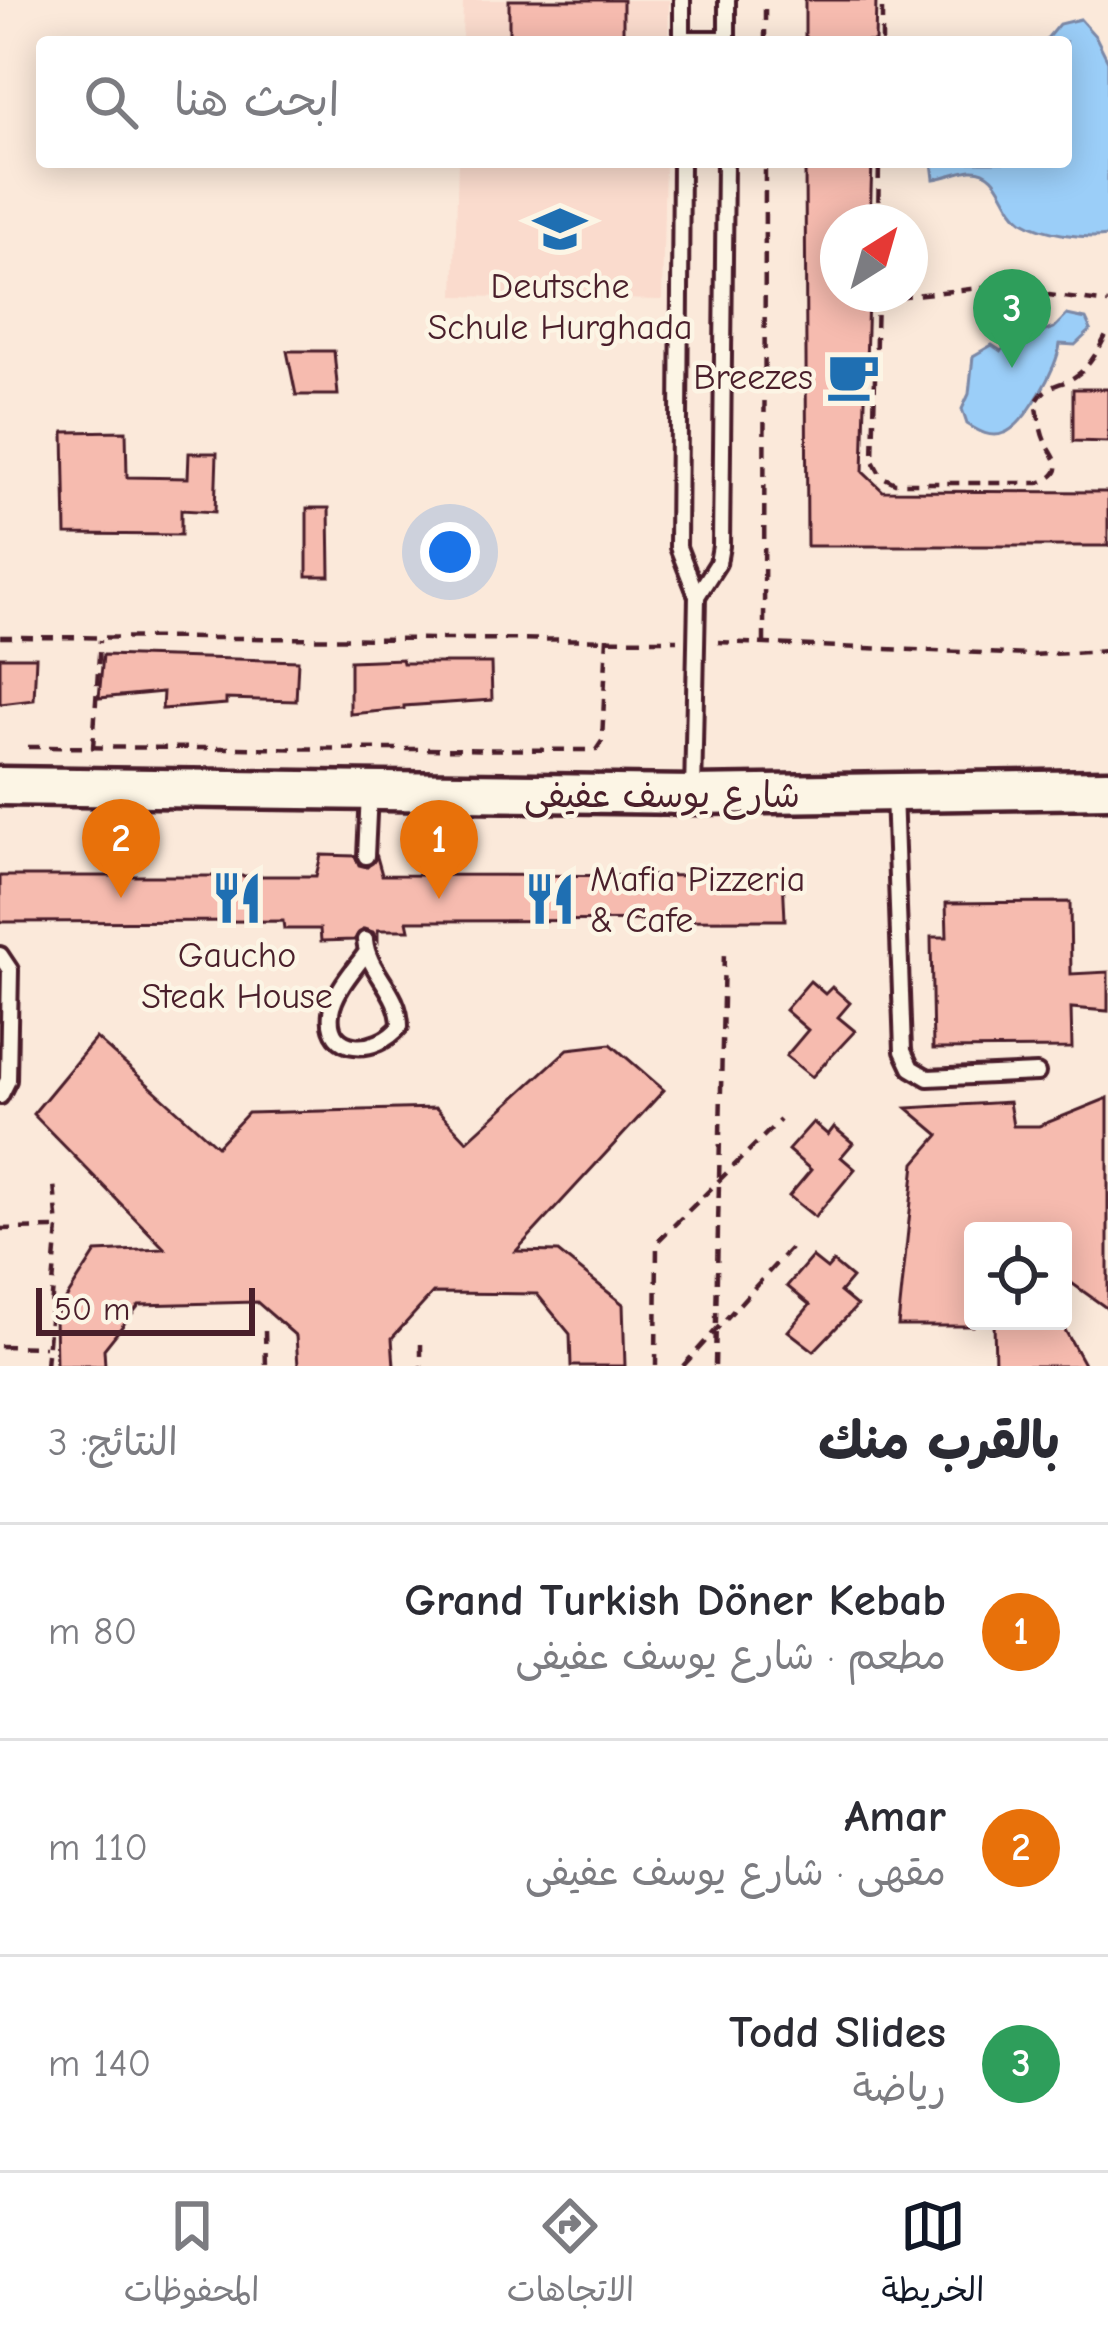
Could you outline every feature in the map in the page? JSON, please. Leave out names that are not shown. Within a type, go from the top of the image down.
[{"type":"street","name":"شارع يوسف عفيفى","points":[[0,787],[693,795],[1108,789]]},
{"type":"lane","points":[[682,0],[682,36]]},
{"type":"lane","points":[[727,0],[727,36]]},
{"type":"lane","points":[[681,168],[678,547],[698,596],[693,795]]},
{"type":"lane","points":[[698,596],[718,563],[721,546],[725,168]]},
{"type":"lane","points":[[893,792],[903,1051],[911,1068],[928,1078],[1037,1073]]},
{"type":"lane","points":[[366,856],[369,793]]},
{"type":"lane","points":[[366,947],[400,1010],[400,1026],[376,1047],[360,1049],[332,1029],[331,1013],[366,947]]},
{"type":"lane","points":[[0,955],[10,970],[8,1080],[0,1096]]},
{"type":"path","points":[[765,0],[765,36]]},
{"type":"path","points":[[882,36],[883,0]]},
{"type":"path","points":[[764,644],[765,168]]},
{"type":"path","points":[[878,204],[879,168]]},
{"type":"path","points":[[928,292],[990,287],[1108,303]]},
{"type":"path","points":[[877,312],[873,461],[881,476],[895,483],[1039,483],[1052,478],[1058,467],[1056,454],[1046,444],[1036,404],[1047,388],[1073,380],[1094,358],[1108,332]]},
{"type":"path","points":[[0,637],[607,638],[1031,655],[1108,651]]},
{"type":"path","points":[[93,748],[100,637]]},
{"type":"path","points":[[28,747],[596,750],[602,741],[607,638]]},
{"type":"path","points":[[715,1366],[724,951]]},
{"type":"path","points":[[656,1366],[657,1242],[780,1120]]},
{"type":"path","points":[[46,1366],[58,1228],[54,1184]]},
{"type":"path","points":[[0,1229],[58,1228]]},
{"type":"path","points":[[682,1366],[796,1242]]},
{"type":"path","points":[[266,1331],[266,1366]]},
{"type":"path","points":[[421,1343],[421,1366]]},
{"type":"path","points":[[0,1346],[46,1347]]},
{"type":"shaded area","points":[[463,0],[669,0],[668,36],[462,36]]},
{"type":"shaded area","name":"Deutsche Schule Hurghada","points":[[458,168],[665,168],[662,300],[454,296]]},
{"type":"water","points":[[1080,19],[1108,61],[1108,236],[1064,234],[1032,226],[1016,215],[996,182],[981,171],[934,179],[933,168],[1072,168],[1072,36],[1049,36],[1059,24]]},
{"type":"water","points":[[1067,315],[1086,319],[1091,330],[1075,345],[1060,344],[1047,380],[1022,419],[994,435],[967,424],[962,409],[969,394],[973,356],[992,345],[1001,351],[1024,330],[1034,335],[1054,328]]},
{"type":"building","points":[[509,0],[623,0],[623,36],[509,36]]},
{"type":"building","points":[[805,0],[876,0],[875,36],[805,36]]},
{"type":"building","points":[[805,168],[872,168],[871,204],[820,204],[820,312],[867,312],[863,472],[883,491],[1108,492],[1108,546],[807,546]]},
{"type":"building","points":[[287,351],[334,351],[338,395],[296,395]]},
{"type":"building","points":[[1073,389],[1108,389],[1108,442],[1073,441]]},
{"type":"building","points":[[126,431],[127,477],[188,478],[189,453],[217,453],[215,512],[181,510],[181,535],[66,534],[64,432]]},
{"type":"building","points":[[307,508],[329,508],[330,576],[307,576]]},
{"type":"building","points":[[103,655],[298,661],[296,701],[226,699],[226,704],[162,709],[163,692],[99,698]]},
{"type":"building","points":[[0,657],[36,657],[34,700],[0,704]]},
{"type":"building","points":[[402,659],[403,663],[491,663],[492,700],[350,714],[350,661]]},
{"type":"building","points":[[321,855],[355,856],[359,865],[367,867],[377,857],[382,875],[783,876],[785,920],[407,921],[409,930],[378,930],[378,940],[364,929],[354,940],[321,941],[320,929],[284,929],[283,921],[0,922],[0,876],[316,876]]},
{"type":"building","points":[[1070,902],[1071,974],[1108,972],[1108,1011],[1071,1008],[1072,1048],[933,1049],[931,937],[947,937],[946,903]]},
{"type":"building","points":[[810,981],[825,994],[832,987],[850,1003],[838,1017],[855,1031],[812,1077],[786,1056],[808,1030],[785,1010]]},
{"type":"building","points":[[96,1038],[217,1146],[248,1113],[436,1108],[467,1141],[568,1049],[611,1044],[664,1090],[516,1251],[558,1252],[623,1304],[625,1366],[571,1366],[570,1334],[537,1294],[433,1293],[392,1338],[394,1366],[298,1366],[296,1336],[257,1302],[139,1305],[104,1349],[105,1366],[56,1366],[55,1316],[96,1252],[165,1249],[33,1114]]},
{"type":"building","points":[[1108,1098],[1108,1309],[1072,1283],[1072,1222],[964,1222],[964,1326],[898,1326],[915,1163],[939,1135],[907,1108],[1009,1102],[1013,1126],[1039,1126]]},
{"type":"building","points":[[813,1122],[828,1135],[834,1127],[853,1143],[841,1157],[855,1169],[815,1217],[789,1196],[811,1170],[788,1150]]},
{"type":"building","points":[[812,1257],[827,1269],[833,1262],[852,1278],[840,1292],[857,1306],[814,1351],[788,1331],[810,1305],[787,1286]]},
{"type":"building","points":[[994,1330],[1065,1330],[1085,1366],[995,1366]]},
{"type":"place","name":"Deutsche Schule Hurghada","points":[[560,229]]},
{"type":"place","name":"Todd Slides","points":[[1012,368]]},
{"type":"place","name":"Breezes","points":[[853,376]]},
{"type":"place","name":"Amar","points":[[121,898]]},
{"type":"place","name":"Gaucho Steak House","points":[[237,898]]},
{"type":"place","name":"Grand Turkish Döner Kebab","points":[[439,899]]},
{"type":"place","name":"Mafia Pizzeria & Cafe","points":[[550,899]]}]
